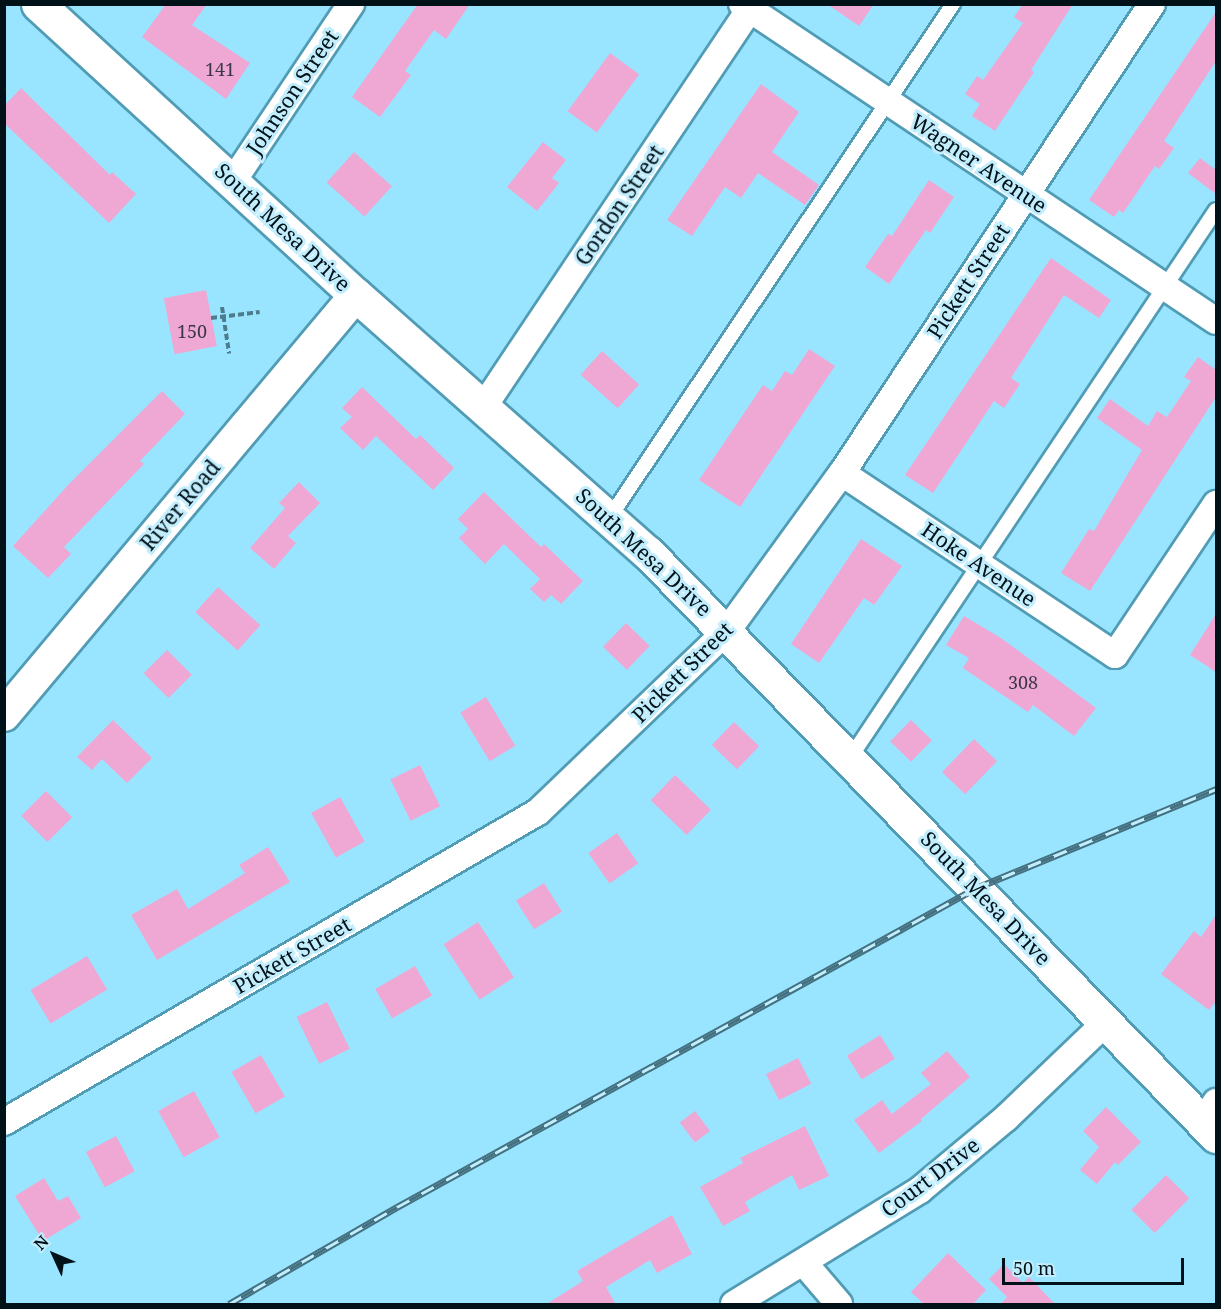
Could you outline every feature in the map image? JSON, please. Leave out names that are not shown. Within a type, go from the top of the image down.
[{"type":"main road","name":"South Mesa Drive","points":[[38,4],[356,295],[610,517],[727,631],[1106,1022],[1212,1120]]},
{"type":"street","name":"Johnson Street","points":[[233,181],[351,4]]},
{"type":"street","name":"Pickett Street","points":[[4,1122],[538,812],[727,631],[842,473],[1152,4]]},
{"type":"street","name":"Wagner Avenue","points":[[748,6],[1216,321]]},
{"type":"street","name":"Gordon Street","points":[[484,406],[748,6]]},
{"type":"street","name":"River Road","points":[[4,715],[356,295]]},
{"type":"street","name":"Hoke Avenue","points":[[842,473],[1115,655],[1216,504]]},
{"type":"street","name":"Court Drive","points":[[734,1305],[928,1184],[1006,1118],[1106,1022]]},
{"type":"street","points":[[804,1263],[839,1305]]},
{"type":"lane","points":[[610,517],[953,4]]},
{"type":"lane","points":[[850,758],[1216,210]]},
{"type":"path","points":[[222,307],[229,353]]},
{"type":"path","points":[[211,318],[260,312]]},
{"type":"building","points":[[166,4],[207,4],[192,25],[250,63],[226,99],[142,37]]},
{"type":"building","points":[[418,4],[470,4],[446,39],[434,30],[405,71],[411,75],[380,117],[352,97]]},
{"type":"building","points":[[827,4],[874,4],[859,26]]},
{"type":"building","points":[[1023,4],[1073,4],[1031,70],[1034,72],[995,131],[972,116],[980,104],[965,94],[977,76],[983,80],[1023,23],[1014,17]]},
{"type":"building","points":[[1216,12],[1216,61],[1164,141],[1174,148],[1159,169],[1155,166],[1123,213],[1119,210],[1114,217],[1089,200]]},
{"type":"building","points":[[610,53],[639,74],[597,132],[568,111]]},
{"type":"building","points":[[761,84],[799,112],[772,152],[819,185],[805,205],[758,173],[741,198],[725,187],[692,236],[667,220]]},
{"type":"building","points":[[21,88],[110,175],[112,172],[136,194],[109,223],[4,123],[4,106]]},
{"type":"building","points":[[543,142],[566,160],[552,178],[559,183],[537,211],[507,187]]},
{"type":"building","points":[[354,152],[392,186],[364,217],[327,182]]},
{"type":"building","points":[[1200,158],[1216,170],[1216,194],[1188,173]]},
{"type":"building","points":[[929,180],[954,197],[930,233],[926,230],[889,284],[865,267],[888,234],[892,236]]},
{"type":"building","points":[[1051,258],[1111,300],[1099,318],[1064,295],[1011,378],[1020,384],[1004,408],[994,401],[933,493],[905,475]]},
{"type":"building","points":[[206,290],[217,346],[175,354],[164,298]]},
{"type":"building","points":[[809,349],[835,366],[740,507],[699,480],[763,385],[772,391],[785,371],[792,375]]},
{"type":"building","points":[[602,351],[639,384],[618,408],[581,375]]},
{"type":"building","points":[[1198,357],[1216,370],[1216,397],[1090,591],[1061,573],[1089,529],[1094,531],[1142,450],[1097,418],[1110,399],[1148,426],[1157,411],[1167,417],[1191,381],[1184,377]]},
{"type":"building","points":[[362,387],[416,439],[420,435],[454,468],[433,490],[376,436],[363,450],[340,428],[352,417],[342,408]]},
{"type":"building","points":[[162,391],[185,414],[140,461],[144,464],[64,547],[71,554],[48,578],[13,546],[69,484]]},
{"type":"building","points":[[299,482],[320,503],[288,536],[296,543],[274,569],[250,548],[285,508],[279,503]]},
{"type":"building","points":[[484,492],[541,547],[544,544],[583,581],[561,604],[551,595],[544,602],[530,589],[540,579],[504,544],[485,564],[459,538],[468,529],[458,519]]},
{"type":"building","points":[[861,539],[902,566],[874,605],[864,598],[819,663],[791,644]]},
{"type":"building","points":[[218,587],[260,625],[238,650],[195,612]]},
{"type":"building","points":[[1216,614],[1216,672],[1190,655]]},
{"type":"building","points":[[964,616],[1001,638],[1096,708],[1074,736],[1033,705],[1028,712],[963,668],[969,658],[946,645]]},
{"type":"building","points":[[626,623],[650,646],[627,670],[603,647]]},
{"type":"building","points":[[167,650],[192,675],[168,698],[144,673]]},
{"type":"building","points":[[486,697],[515,746],[490,761],[460,712]]},
{"type":"building","points":[[113,720],[152,758],[127,783],[102,759],[92,770],[77,757]]},
{"type":"building","points":[[911,720],[932,740],[911,762],[890,742]]},
{"type":"building","points":[[734,722],[759,746],[737,769],[712,745]]},
{"type":"building","points":[[974,739],[997,761],[965,794],[942,772]]},
{"type":"building","points":[[420,765],[440,806],[411,821],[390,779]]},
{"type":"building","points":[[675,775],[711,810],[687,835],[651,800]]},
{"type":"building","points":[[46,791],[72,817],[47,842],[21,816]]},
{"type":"building","points":[[340,797],[365,842],[336,858],[311,813]]},
{"type":"building","points":[[617,833],[638,863],[610,883],[588,853]]},
{"type":"building","points":[[268,847],[290,882],[157,960],[131,915],[177,889],[188,909],[245,873],[239,865]]},
{"type":"building","points":[[544,883],[562,912],[534,929],[516,900]]},
{"type":"building","points":[[1216,915],[1216,1001],[1209,1010],[1161,974],[1194,931],[1201,937]]},
{"type":"building","points":[[478,922],[514,977],[480,1000],[444,944]]},
{"type":"building","points":[[87,956],[107,989],[51,1023],[30,990]]},
{"type":"building","points":[[415,966],[432,995],[392,1018],[375,989]]},
{"type":"building","points":[[327,1002],[350,1049],[319,1064],[296,1017]]},
{"type":"building","points":[[880,1035],[895,1059],[862,1079],[847,1056]]},
{"type":"building","points":[[947,1051],[970,1077],[921,1119],[922,1121],[879,1153],[854,1120],[882,1100],[892,1114],[931,1084],[921,1073]]},
{"type":"building","points":[[261,1055],[285,1097],[256,1114],[232,1072]]},
{"type":"building","points":[[798,1058],[811,1084],[779,1100],[766,1074]]},
{"type":"building","points":[[194,1091],[220,1137],[184,1157],[158,1111]]},
{"type":"building","points":[[1106,1107],[1141,1142],[1118,1165],[1115,1162],[1097,1184],[1080,1170],[1099,1147],[1083,1131]]},
{"type":"building","points":[[695,1111],[710,1131],[695,1142],[680,1122]]},
{"type":"building","points":[[805,1126],[829,1176],[799,1190],[792,1175],[745,1202],[750,1211],[723,1226],[700,1187],[743,1163],[740,1158]]},
{"type":"building","points":[[116,1136],[135,1171],[105,1187],[86,1152]]},
{"type":"building","points":[[1166,1175],[1189,1198],[1155,1233],[1131,1210]]},
{"type":"building","points":[[44,1178],[58,1201],[68,1196],[81,1218],[43,1241],[15,1196]]},
{"type":"building","points":[[672,1215],[692,1254],[657,1273],[650,1260],[606,1287],[616,1305],[545,1305],[583,1281],[577,1271]]},
{"type":"building","points":[[948,1253],[986,1290],[972,1305],[925,1305],[911,1292]]},
{"type":"building","points":[[1004,1264],[1023,1283],[1029,1277],[1056,1305],[1000,1305],[1007,1297],[989,1279]]},
{"type":"railway","points":[[229,1304],[397,1207],[976,888],[1216,789]]}]
